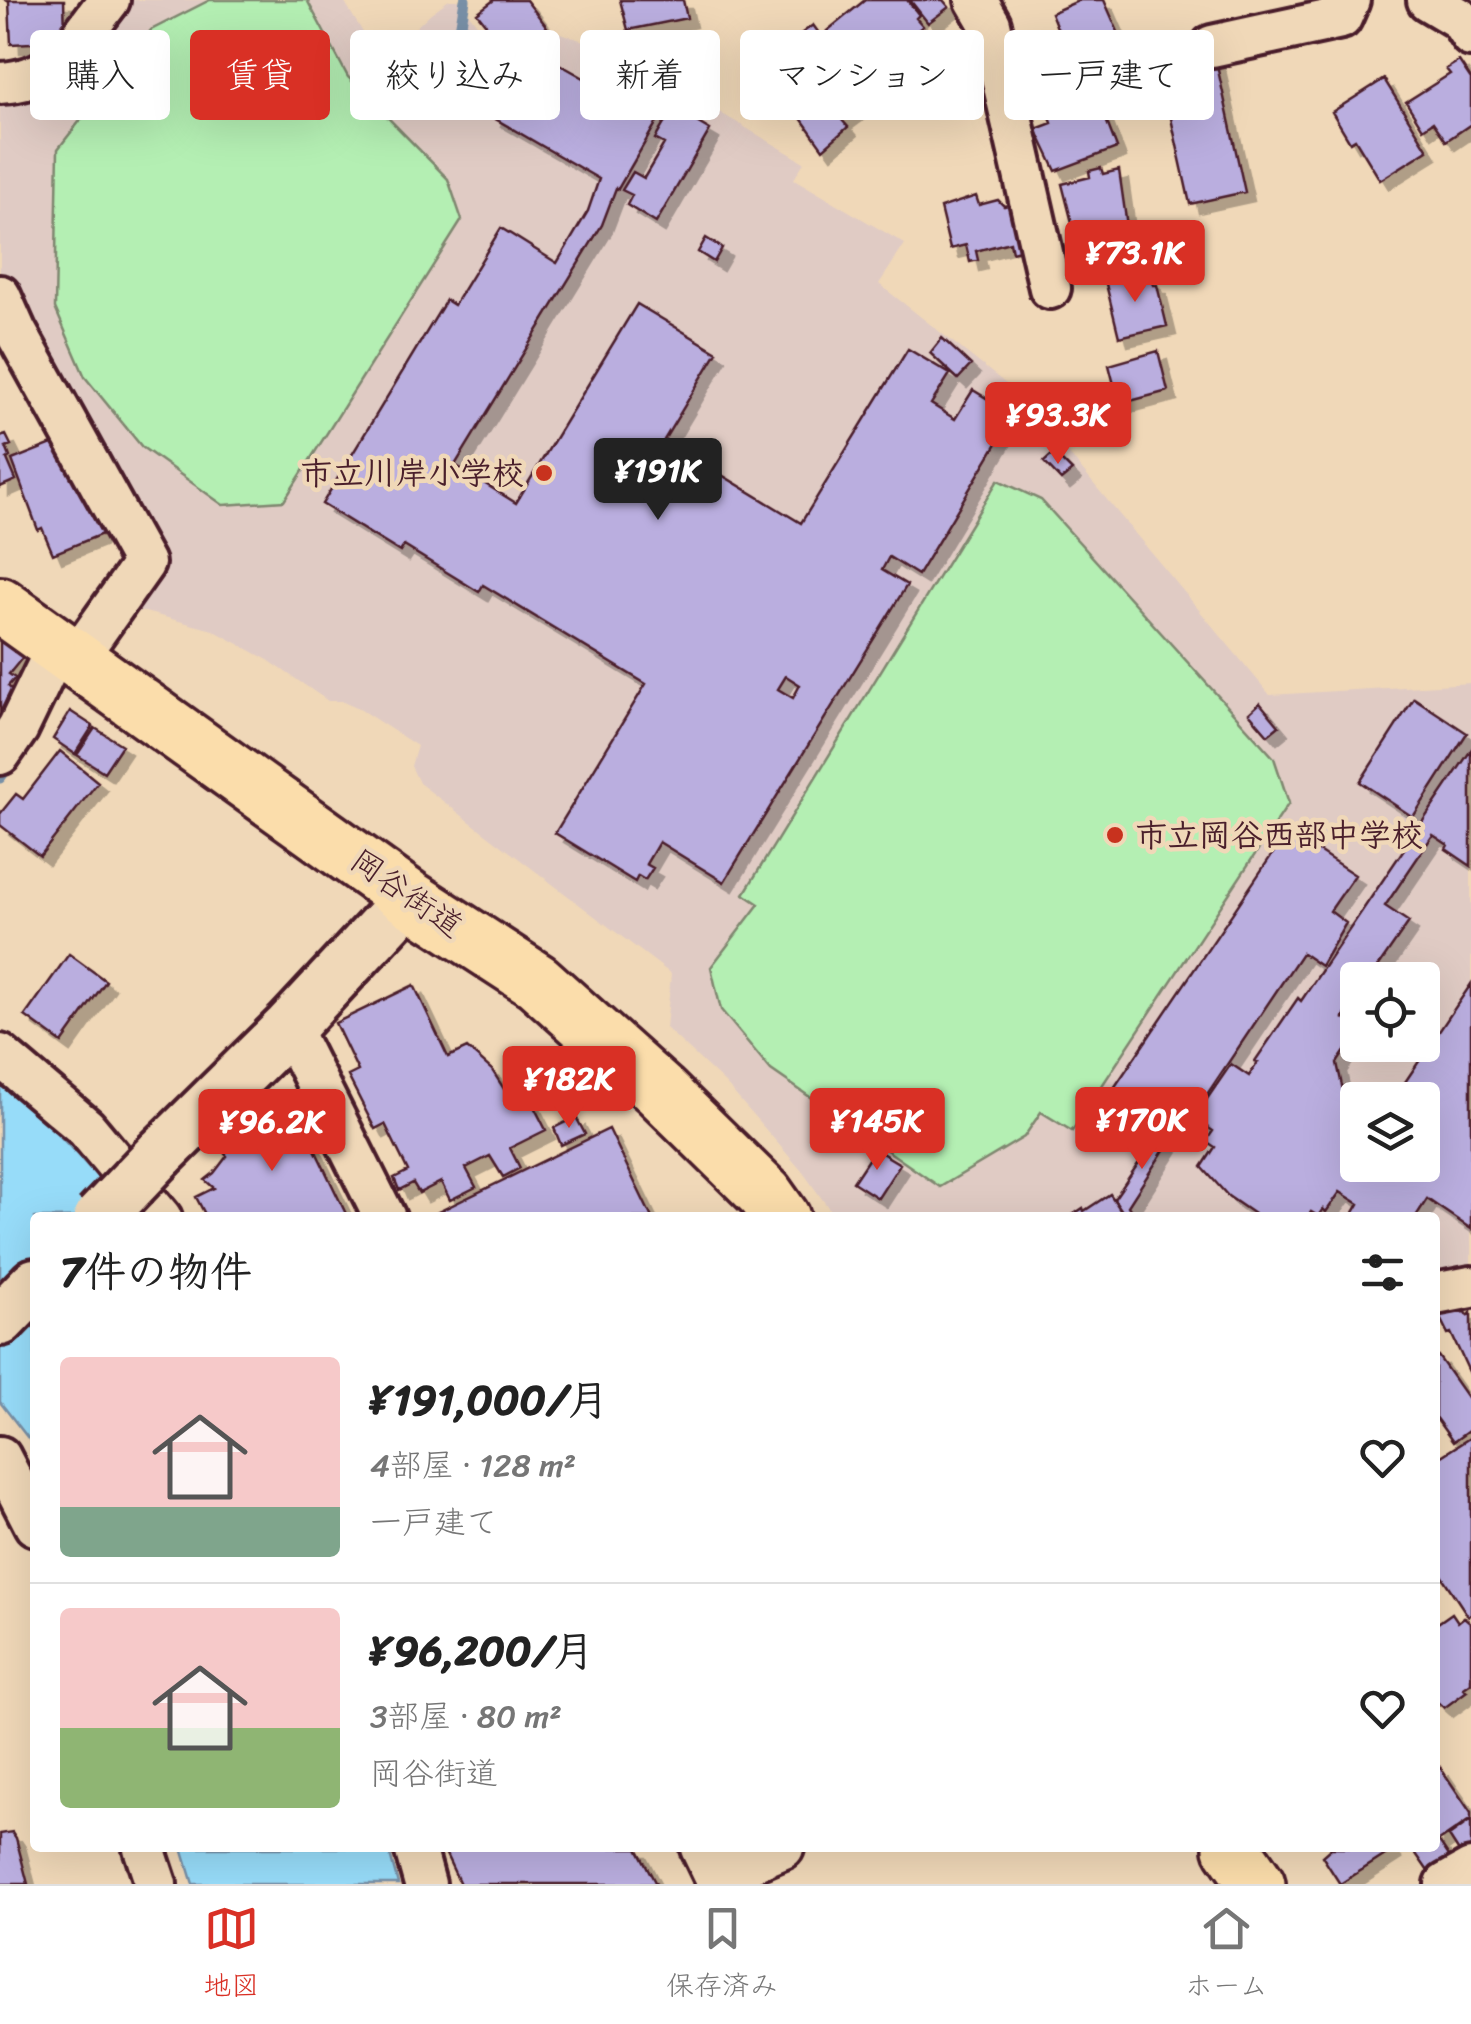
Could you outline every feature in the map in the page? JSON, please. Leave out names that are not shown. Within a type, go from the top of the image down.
[{"type":"main road","name":"岡谷街道","points":[[0,605],[409,898],[537,981],[660,1091],[765,1194],[778,1212]]},
{"type":"main road","points":[[1235,1852],[1257,1884]]},
{"type":"street","points":[[0,84],[26,82],[58,66],[109,0]]},
{"type":"street","points":[[976,0],[990,24],[1050,288]]},
{"type":"street","points":[[1214,46],[1341,18],[1349,0]]},
{"type":"street","points":[[1428,0],[1460,19],[1471,36]]},
{"type":"street","points":[[0,754],[67,653],[144,562],[5,322]]},
{"type":"street","points":[[105,1212],[289,1027],[409,898]]},
{"type":"street","points":[[289,1027],[381,1212]]},
{"type":"street","points":[[0,1056],[86,1128],[156,1212]]},
{"type":"street","points":[[1440,1293],[1471,1287]]},
{"type":"street","points":[[0,1320],[30,1289]]},
{"type":"street","points":[[0,1457],[30,1515]]},
{"type":"street","points":[[145,1852],[156,1884]]},
{"type":"street","points":[[416,1852],[425,1884]]},
{"type":"street","points":[[703,1852],[716,1877],[775,1852]]},
{"type":"street","points":[[1446,1884],[1471,1870]]},
{"type":"shaded area","points":[[126,0],[343,0],[362,30],[350,30],[350,120],[560,120],[560,33],[580,40],[580,120],[720,120],[720,112],[804,162],[794,179],[905,244],[879,284],[1027,404],[1270,695],[1471,683],[1471,1274],[1440,1279],[1440,1212],[831,1212],[802,1171],[725,1083],[666,1028],[671,974],[419,783],[411,766],[417,746],[361,710],[341,701],[328,701],[268,660],[213,630],[145,612],[116,610],[151,556],[34,348],[0,273],[0,103],[30,100],[30,120],[170,120],[170,30],[104,30]]},
{"type":"shaded area","points":[[449,0],[458,0],[481,30],[413,30]]},
{"type":"green space","points":[[210,0],[307,0],[323,30],[190,30],[190,120],[330,120],[330,43],[350,79],[350,120],[390,120],[448,179],[462,220],[284,501],[223,505],[142,447],[85,377],[55,308],[58,149],[81,120],[170,120],[170,30],[151,30]]},
{"type":"green space","points":[[998,480],[1041,500],[1274,758],[1289,803],[1072,1131],[1041,1112],[1024,1137],[940,1187],[771,1070],[721,1010],[711,967],[759,904],[744,894]]},
{"type":"water","points":[[0,1079],[29,1103],[130,1212],[30,1212],[30,1441],[0,1402]]},
{"type":"water","points":[[183,1852],[389,1852],[398,1884],[193,1884]]},
{"type":"building","points":[[6,0],[64,0],[65,30],[30,30],[30,43],[11,44]]},
{"type":"building","points":[[494,0],[526,0],[547,27],[490,30],[477,13]]},
{"type":"building","points":[[620,0],[683,0],[687,18],[628,30]]},
{"type":"building","points":[[865,0],[907,0],[923,26],[918,30],[828,30]]},
{"type":"building","points":[[910,0],[943,0],[949,7],[928,23]]},
{"type":"building","points":[[1080,0],[1104,0],[1117,30],[1058,30],[1051,13]]},
{"type":"building","points":[[1214,52],[1245,192],[1190,204],[1171,120],[1214,120]]},
{"type":"building","points":[[1459,61],[1471,79],[1471,124],[1446,141],[1433,122],[1423,129],[1406,102],[1450,74],[1446,69]]},
{"type":"building","points":[[560,64],[580,76],[580,120],[658,120],[616,188],[602,225],[455,465],[516,503],[637,304],[717,352],[664,440],[801,523],[908,349],[950,374],[931,404],[955,419],[973,390],[1014,415],[918,575],[889,557],[882,570],[907,585],[724,882],[659,842],[646,864],[653,868],[645,880],[638,876],[635,882],[555,833],[646,684],[483,585],[479,592],[404,546],[400,552],[322,504],[446,300],[454,305],[501,228],[557,263],[588,211],[599,179],[497,120],[560,120]],"holes":[[[786,676],[800,685],[793,698],[778,689]]]},
{"type":"building","points":[[1384,79],[1428,150],[1380,180],[1355,139],[1350,142],[1332,112]]},
{"type":"building","points":[[666,120],[693,120],[710,130],[656,223],[627,205],[632,195],[622,190],[633,172],[644,178],[664,144],[655,139]]},
{"type":"building","points":[[802,120],[842,120],[848,127],[823,149]]},
{"type":"building","points":[[1051,120],[1106,120],[1117,148],[1056,171],[1036,129],[1052,123]]},
{"type":"building","points":[[1101,168],[1103,174],[1119,170],[1128,233],[1078,246],[1062,184],[1090,177],[1089,171]]},
{"type":"building","points":[[976,196],[979,205],[998,200],[1004,206],[1020,202],[1023,249],[1012,252],[1010,242],[976,251],[978,260],[970,262],[966,245],[950,249],[940,208]]},
{"type":"building","points":[[706,238],[722,248],[714,262],[698,252]]},
{"type":"building","points":[[1131,241],[1134,253],[1105,261],[1101,249]]},
{"type":"building","points":[[1132,273],[1135,283],[1151,279],[1157,285],[1167,326],[1119,337],[1105,280]]},
{"type":"building","points":[[942,338],[971,365],[958,379],[930,353]]},
{"type":"building","points":[[1158,351],[1168,391],[1119,404],[1109,365]]},
{"type":"building","points":[[6,435],[11,445],[6,447],[10,457],[7,459],[16,480],[0,487],[0,437]]},
{"type":"building","points":[[62,440],[107,532],[53,554],[42,528],[38,530],[12,460]]},
{"type":"building","points":[[1054,453],[1072,471],[1061,480],[1044,462]]},
{"type":"building","points":[[0,639],[23,657],[9,674],[15,678],[8,686],[13,691],[0,714]]},
{"type":"building","points":[[1414,698],[1467,733],[1413,817],[1360,782]]},
{"type":"building","points":[[1260,703],[1279,726],[1268,735],[1249,713]]},
{"type":"building","points":[[70,711],[93,726],[75,754],[53,739]]},
{"type":"building","points":[[95,728],[122,745],[104,772],[77,755]]},
{"type":"building","points":[[1471,750],[1471,866],[1433,835],[1385,906],[1409,922],[1381,962],[1340,962],[1337,1063],[1341,1082],[1340,1182],[1440,1182],[1440,1082],[1405,1082],[1419,1062],[1440,1062],[1440,1030],[1471,984],[1471,1229],[1427,1199],[1419,1212],[1354,1212],[1359,1204],[1340,1192],[1326,1212],[1251,1212],[1228,1196],[1202,1167],[1215,1147],[1206,1141],[1213,1131],[1194,1118],[1231,1064],[1249,1076],[1298,998],[1301,1001]]},
{"type":"building","points":[[60,751],[98,782],[40,856],[0,825],[0,814],[16,794],[23,799]]},
{"type":"building","points":[[1288,831],[1355,875],[1330,911],[1346,923],[1321,966],[1302,953],[1177,1139],[1110,1094]]},
{"type":"building","points":[[69,954],[106,981],[62,1043],[25,1016]]},
{"type":"building","points":[[414,985],[448,1057],[467,1048],[492,1070],[504,1089],[521,1081],[546,1130],[510,1148],[520,1168],[503,1177],[490,1156],[466,1168],[476,1187],[450,1200],[441,1182],[419,1193],[413,1183],[399,1190],[394,1178],[408,1171],[385,1124],[375,1129],[348,1076],[358,1071],[335,1023]]},
{"type":"building","points":[[273,1100],[282,1109],[287,1103],[297,1112],[345,1212],[204,1212],[196,1197],[214,1188],[205,1180]]},
{"type":"building","points":[[576,1117],[585,1134],[561,1145],[554,1128]]},
{"type":"building","points":[[609,1129],[649,1212],[438,1212]]},
{"type":"building","points":[[1162,1129],[1173,1136],[1128,1206],[1132,1212],[1123,1212],[1114,1199]]},
{"type":"building","points":[[875,1149],[900,1164],[878,1198],[853,1182]]},
{"type":"building","points":[[1110,1194],[1122,1212],[1077,1212],[1083,1208],[1084,1211]]},
{"type":"building","points":[[1471,1313],[1471,1376],[1440,1318],[1440,1314]]},
{"type":"building","points":[[1440,1359],[1471,1403],[1471,1429],[1453,1442],[1440,1424]]},
{"type":"building","points":[[1471,1437],[1468,1616],[1440,1574],[1440,1457]]},
{"type":"building","points":[[1452,1613],[1458,1622],[1464,1617],[1471,1623],[1471,1683],[1464,1688],[1467,1691],[1444,1708],[1440,1704],[1440,1621]]},
{"type":"building","points":[[1440,1767],[1471,1813],[1471,1819],[1440,1840]]},
{"type":"building","points":[[1471,1820],[1471,1857],[1465,1861],[1449,1836]]},
{"type":"building","points":[[12,1832],[28,1884],[0,1884],[0,1834]]},
{"type":"building","points":[[1440,1842],[1453,1862],[1432,1877],[1415,1852],[1440,1852]]},
{"type":"building","points":[[445,1852],[639,1852],[656,1884],[460,1884]]},
{"type":"building","points":[[1326,1852],[1390,1852],[1340,1884],[1322,1856]]},
{"type":"waterway","points":[[460,30],[465,0]]},
{"type":"waterway","points":[[0,778],[13,761]]},
{"type":"place","name":"市立川岸小学校","points":[[544,473]]},
{"type":"place","name":"市立岡谷西部中学校","points":[[1115,835]]}]
